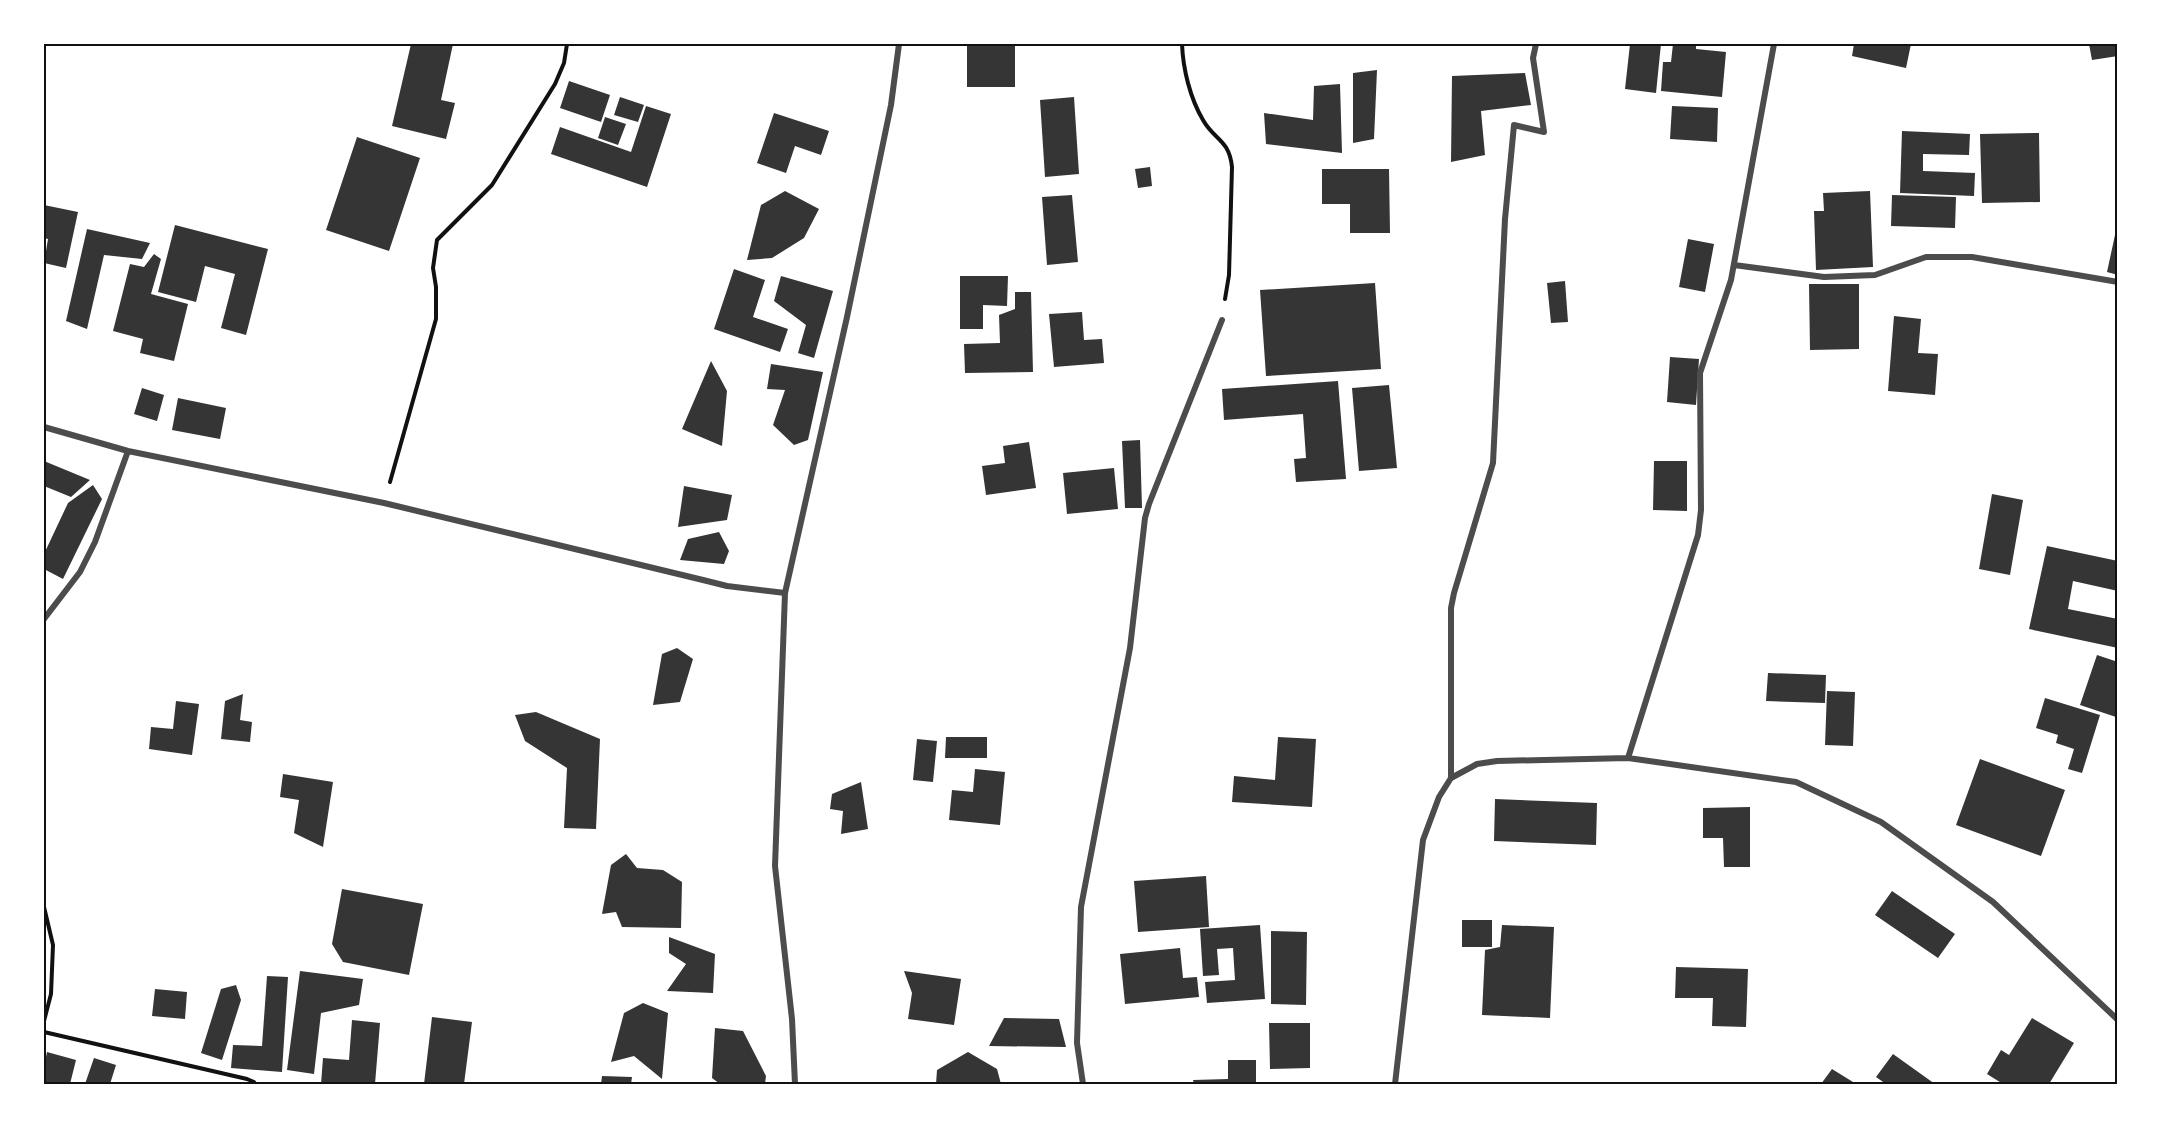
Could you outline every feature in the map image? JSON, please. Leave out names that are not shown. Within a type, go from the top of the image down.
[{"type":"street","points":[[795,1084],[792,1019],[776,866],[784,593],[850,306],[891,105],[899,44]]},
{"type":"street","points":[[1451,778],[1451,608],[1493,463],[1505,219],[1514,125],[1544,132],[1533,58],[1536,44]]},
{"type":"street","points":[[1628,758],[1698,535],[1701,510],[1700,373],[1734,265],[1774,44]]},
{"type":"street","points":[[1734,265],[1824,278],[1875,275],[1926,257],[1950,255],[2118,282]]},
{"type":"street","points":[[1083,1084],[1077,1043],[1081,907],[1130,648],[1144,518],[1222,320]]},
{"type":"street","points":[[44,427],[128,451],[384,503],[728,586],[784,593]]},
{"type":"street","points":[[44,619],[80,572],[95,542],[128,451]]},
{"type":"street","points":[[1395,1084],[1424,840],[1439,797],[1451,778],[1477,764],[1497,761],[1628,758],[1796,782],[1881,822],[1993,902],[2118,1020]]},
{"type":"path","points":[[384,503],[436,319],[436,287],[433,268],[436,240],[492,186],[555,84],[564,63],[567,44]]},
{"type":"path","points":[[1182,44],[1192,96],[1204,122],[1231,154],[1229,275],[1222,320]]},
{"type":"path","points":[[44,907],[52,945],[51,994],[44,1021]]},
{"type":"path","points":[[44,1032],[247,1079],[255,1084]]},
{"type":"building","points":[[411,44],[453,44],[441,100],[455,103],[446,139],[392,126]]},
{"type":"building","points":[[967,44],[1015,44],[1015,87],[967,87]]},
{"type":"building","points":[[1630,44],[1661,44],[1656,93],[1625,89]]},
{"type":"building","points":[[1673,44],[1696,44],[1696,49],[1726,52],[1722,97],[1661,91],[1663,62],[1671,62]]},
{"type":"building","points":[[1854,44],[1911,44],[1906,68],[1852,56]]},
{"type":"building","points":[[2089,44],[2118,44],[2118,56],[2092,60]]},
{"type":"building","points":[[1377,70],[1374,139],[1353,143],[1353,73]]},
{"type":"building","points":[[1525,73],[1531,105],[1481,111],[1485,155],[1451,162],[1452,76]]},
{"type":"building","points":[[569,81],[610,95],[601,122],[560,108]]},
{"type":"building","points":[[1340,84],[1342,153],[1266,144],[1264,113],[1313,120],[1314,86]]},
{"type":"building","points":[[620,97],[644,105],[638,122],[614,115]]},
{"type":"building","points":[[1074,97],[1079,174],[1045,177],[1040,100]]},
{"type":"building","points":[[646,106],[671,114],[647,187],[551,154],[560,127],[631,152]]},
{"type":"building","points":[[1672,106],[1718,108],[1717,142],[1670,139]]},
{"type":"building","points":[[774,113],[829,131],[821,155],[795,146],[786,173],[757,163]]},
{"type":"building","points":[[605,117],[626,124],[618,145],[598,138]]},
{"type":"building","points":[[1902,131],[1970,134],[1969,155],[1923,154],[1923,171],[1975,173],[1974,196],[1900,193]]},
{"type":"building","points":[[2039,133],[2040,202],[1982,203],[1980,134]]},
{"type":"building","points":[[357,137],[420,158],[389,251],[326,230]]},
{"type":"building","points":[[1150,167],[1152,186],[1138,188],[1135,169]]},
{"type":"building","points":[[1322,169],[1389,169],[1390,233],[1350,233],[1350,204],[1322,204]]},
{"type":"building","points":[[785,191],[819,209],[804,238],[772,258],[747,260],[761,205]]},
{"type":"building","points":[[1870,191],[1873,267],[1816,270],[1814,211],[1824,211],[1823,193]]},
{"type":"building","points":[[1072,195],[1078,262],[1047,265],[1042,197]]},
{"type":"building","points":[[1892,195],[1956,197],[1955,228],[1891,226]]},
{"type":"building","points":[[44,205],[78,212],[66,268],[44,263],[48,239],[44,238]]},
{"type":"building","points":[[175,225],[268,249],[246,335],[221,328],[235,274],[205,266],[196,302],[158,292]]},
{"type":"building","points":[[87,229],[150,243],[142,259],[104,255],[87,329],[66,321]]},
{"type":"building","points":[[2115,235],[2118,236],[2118,275],[2107,272]]},
{"type":"building","points":[[1688,239],[1714,244],[1705,292],[1679,287]]},
{"type":"building","points":[[154,254],[161,259],[151,294],[188,304],[174,361],[140,353],[143,339],[113,331],[130,264],[144,267]]},
{"type":"building","points":[[734,269],[765,280],[753,317],[788,329],[780,352],[714,329]]},
{"type":"building","points":[[781,276],[833,291],[814,358],[798,353],[806,325],[774,301]]},
{"type":"building","points":[[960,276],[1008,276],[1007,306],[983,305],[983,329],[960,329]]},
{"type":"building","points":[[1565,281],[1568,322],[1551,323],[1547,283]]},
{"type":"building","points":[[1375,283],[1381,369],[1266,376],[1260,290]]},
{"type":"building","points":[[1809,284],[1859,284],[1859,349],[1810,350]]},
{"type":"building","points":[[1015,292],[1031,292],[1033,372],[965,373],[964,344],[1000,343],[999,315],[1015,309]]},
{"type":"building","points":[[1082,312],[1084,340],[1102,339],[1104,363],[1054,367],[1049,314]]},
{"type":"building","points":[[1894,316],[1921,319],[1918,353],[1938,354],[1935,395],[1888,391]]},
{"type":"building","points":[[1670,357],[1699,359],[1696,405],[1667,402]]},
{"type":"building","points":[[711,361],[727,391],[722,446],[682,429]]},
{"type":"building","points":[[771,364],[823,372],[808,440],[794,445],[773,425],[785,390],[767,389]]},
{"type":"building","points":[[1338,381],[1346,479],[1296,482],[1294,459],[1306,458],[1303,414],[1224,420],[1222,389]]},
{"type":"building","points":[[1389,385],[1397,468],[1359,471],[1352,388]]},
{"type":"building","points":[[142,388],[164,395],[157,421],[134,414]]},
{"type":"building","points":[[178,398],[226,408],[220,439],[172,430]]},
{"type":"building","points":[[1140,440],[1142,508],[1125,508],[1122,441]]},
{"type":"building","points":[[1029,442],[1036,488],[986,495],[982,466],[1005,463],[1003,446]]},
{"type":"building","points":[[44,461],[90,480],[71,497],[44,486]]},
{"type":"building","points":[[1654,461],[1687,461],[1687,511],[1653,510]]},
{"type":"building","points":[[1114,468],[1118,509],[1067,514],[1063,473]]},
{"type":"building","points":[[93,485],[102,499],[63,579],[44,569],[44,554],[68,503]]},
{"type":"building","points":[[684,486],[732,495],[727,520],[678,527]]},
{"type":"building","points":[[1992,494],[2023,500],[2010,575],[1979,569]]},
{"type":"building","points":[[719,532],[729,551],[724,564],[680,560],[688,539]]},
{"type":"building","points":[[2047,546],[2118,561],[2118,591],[2073,581],[2068,609],[2118,619],[2118,648],[2029,629]]},
{"type":"building","points":[[677,648],[693,659],[680,702],[653,705],[662,654]]},
{"type":"building","points":[[2097,655],[2118,662],[2116,717],[2080,705]]},
{"type":"building","points":[[1768,673],[1826,675],[1825,703],[1766,701]]},
{"type":"building","points":[[1827,691],[1855,692],[1853,746],[1825,745]]},
{"type":"building","points":[[243,694],[240,720],[252,722],[250,742],[221,739],[225,701]]},
{"type":"building","points":[[2045,698],[2100,715],[2082,773],[2068,769],[2074,749],[2056,743],[2058,735],[2036,728]]},
{"type":"building","points":[[176,701],[199,704],[192,755],[149,749],[151,727],[173,729]]},
{"type":"building","points":[[536,712],[600,739],[596,829],[564,828],[567,768],[525,741],[515,715]]},
{"type":"building","points":[[946,737],[987,737],[987,758],[945,758]]},
{"type":"building","points":[[1278,737],[1316,739],[1312,807],[1232,802],[1234,776],[1275,780]]},
{"type":"building","points":[[917,739],[937,741],[933,782],[913,780]]},
{"type":"building","points":[[1980,759],[2065,790],[2041,856],[1956,825]]},
{"type":"building","points":[[975,769],[1005,772],[1000,825],[949,820],[952,790],[973,792]]},
{"type":"building","points":[[283,774],[333,782],[323,847],[294,833],[299,800],[280,797]]},
{"type":"building","points":[[861,782],[868,829],[841,834],[843,811],[830,809],[832,794]]},
{"type":"building","points":[[1495,799],[1597,803],[1596,845],[1494,841]]},
{"type":"building","points":[[1750,807],[1750,867],[1724,867],[1723,838],[1703,838],[1703,808]]},
{"type":"building","points":[[626,854],[637,868],[663,870],[682,882],[681,928],[622,927],[616,912],[602,914],[611,865]]},
{"type":"building","points":[[1206,876],[1209,927],[1138,932],[1134,881]]},
{"type":"building","points":[[342,889],[423,904],[409,975],[343,962],[332,944]]},
{"type":"building","points":[[1892,891],[1955,934],[1938,958],[1875,915]]},
{"type":"building","points":[[1462,920],[1492,920],[1492,947],[1462,947]]},
{"type":"building","points":[[1260,925],[1265,999],[1207,1003],[1205,982],[1235,980],[1233,948],[1217,949],[1219,975],[1203,976],[1200,929]]},
{"type":"building","points":[[1502,925],[1554,927],[1550,1018],[1482,1015],[1485,950],[1500,947]]},
{"type":"building","points":[[1271,931],[1307,932],[1306,1005],[1271,1004]]},
{"type":"building","points":[[669,937],[715,954],[713,993],[667,991],[686,964],[669,953]]},
{"type":"building","points":[[1180,948],[1183,978],[1197,977],[1199,997],[1125,1004],[1120,954]]},
{"type":"building","points":[[1676,967],[1748,969],[1746,1027],[1712,1026],[1713,998],[1675,998]]},
{"type":"building","points":[[300,971],[363,979],[359,1005],[321,1013],[314,1074],[287,1070]]},
{"type":"building","points":[[904,971],[961,979],[954,1025],[908,1019],[912,993]]},
{"type":"building","points":[[267,976],[288,977],[282,1072],[231,1068],[233,1045],[262,1046]]},
{"type":"building","points":[[236,985],[241,1000],[222,1060],[201,1053],[221,989]]},
{"type":"building","points":[[155,989],[187,992],[185,1019],[152,1016]]},
{"type":"building","points":[[643,1003],[668,1013],[662,1079],[634,1056],[611,1062],[624,1013]]},
{"type":"building","points":[[432,1017],[472,1022],[464,1084],[424,1084]]},
{"type":"building","points":[[1004,1018],[1059,1019],[1066,1047],[989,1046]]},
{"type":"building","points":[[2032,1018],[2074,1043],[2049,1084],[2003,1084],[1987,1074],[2001,1050],[2009,1055]]},
{"type":"building","points":[[352,1020],[380,1023],[375,1084],[321,1084],[323,1058],[349,1060]]},
{"type":"building","points":[[1269,1023],[1310,1023],[1310,1068],[1270,1069]]},
{"type":"building","points":[[715,1028],[743,1031],[766,1076],[765,1084],[720,1084],[712,1078]]},
{"type":"building","points":[[47,1052],[76,1060],[70,1084],[44,1084]]},
{"type":"building","points":[[968,1052],[997,1069],[1001,1084],[936,1084],[937,1070]]},
{"type":"building","points":[[1893,1054],[1935,1084],[1886,1084],[1876,1077]]},
{"type":"building","points":[[94,1058],[116,1065],[110,1084],[85,1084]]},
{"type":"building","points":[[1228,1060],[1256,1060],[1256,1084],[1194,1084],[1193,1080],[1228,1079]]},
{"type":"building","points":[[1832,1069],[1853,1082],[1851,1084],[1821,1084]]},
{"type":"building","points":[[602,1076],[632,1077],[631,1084],[601,1084]]}]
